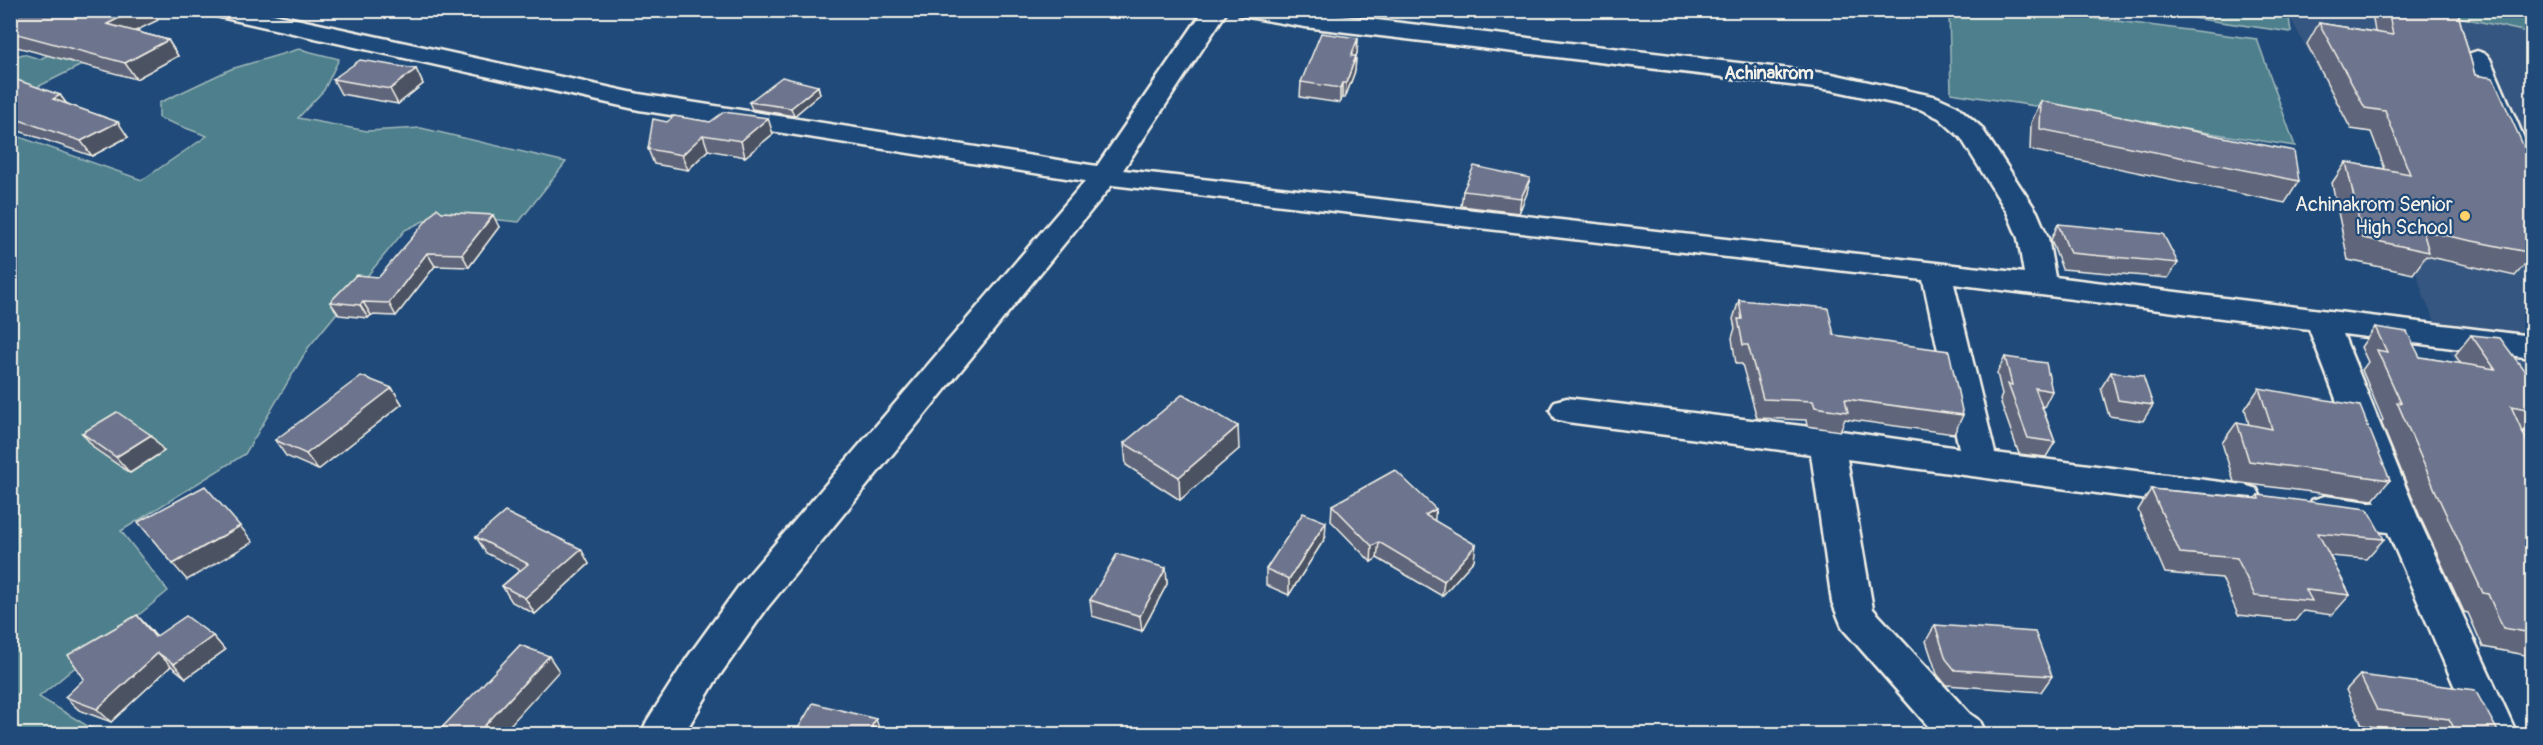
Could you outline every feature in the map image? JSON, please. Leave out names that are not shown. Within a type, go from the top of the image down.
[{"type":"street","points":[[662,735],[701,670],[753,597],[1105,176],[1216,10]]},
{"type":"street","points":[[1248,10],[1305,20],[1832,82],[1928,103],[1948,112],[1971,133],[2022,212],[2033,238],[2041,285]]},
{"type":"street","points":[[224,11],[639,102],[1105,176],[1936,272],[2532,347]]},
{"type":"street","points":[[2477,59],[2532,189]]},
{"type":"street","points":[[1936,272],[1980,465]]},
{"type":"street","points":[[2321,320],[2401,520],[2496,735]]},
{"type":"street","points":[[1567,410],[1827,442],[1980,465],[2401,520]]},
{"type":"street","points":[[1827,442],[1851,602],[1857,618],[1955,727],[1965,735]]},
{"type":"shaded area","name":"Achinakrom Senior High School","points":[[2290,10],[2532,11],[2532,499],[2448,348],[2425,300],[2372,132],[2347,125],[2288,13]]},
{"type":"green space","points":[[1949,11],[2039,11],[2257,39],[2295,146],[1951,93]]},
{"type":"green space","points":[[2143,11],[2288,11],[2291,32]]},
{"type":"green space","points":[[2431,11],[2532,11],[2532,33]]},
{"type":"green space","points":[[82,39],[112,50],[11,100],[11,58],[23,54],[40,59]]},
{"type":"green space","points":[[299,49],[339,59],[324,90],[298,118],[367,131],[421,128],[566,162],[519,222],[438,214],[405,230],[308,348],[245,454],[121,531],[168,591],[39,697],[101,734],[11,734],[11,134],[142,180],[207,136],[159,118],[159,103],[231,69]]},
{"type":"building","points":[[10,10],[135,10],[107,24],[168,40],[125,63],[10,32]]},
{"type":"building","points":[[2388,10],[2457,10],[2475,75],[2493,78],[2532,165],[2532,232],[2525,231],[2532,253],[2423,231],[2429,252],[2363,238],[2346,162],[2410,174],[2385,111],[2365,108],[2319,23],[2393,35]]},
{"type":"building","points":[[1321,33],[1358,38],[1351,56],[1356,56],[1346,83],[1342,83],[1340,88],[1301,82]]},
{"type":"building","points":[[360,60],[416,69],[390,89],[333,79]]},
{"type":"building","points":[[782,77],[818,86],[791,108],[749,102]]},
{"type":"building","points":[[17,80],[60,95],[53,99],[118,122],[81,141],[10,117],[10,83]]},
{"type":"building","points":[[2041,101],[2294,151],[2299,181],[2040,129]]},
{"type":"building","points":[[724,112],[768,118],[741,141],[703,135],[682,155],[648,149],[653,119],[667,122],[674,116],[710,122]]},
{"type":"building","points":[[1474,166],[1530,178],[1521,198],[1463,191]]},
{"type":"building","points":[[437,208],[442,212],[493,215],[462,254],[427,253],[389,303],[363,302],[360,305],[330,302],[356,275],[379,277]]},
{"type":"building","points":[[2058,224],[2163,234],[2178,263],[2070,253]]},
{"type":"building","points":[[1739,300],[1828,308],[1834,335],[1949,351],[1963,415],[1845,399],[1848,412],[1815,407],[1813,401],[1763,399],[1748,345],[1743,345],[1738,319],[1742,319]]},
{"type":"building","points":[[2375,327],[2407,332],[2420,357],[2495,369],[2471,335],[2500,338],[2532,381],[2532,410],[2511,406],[2532,453],[2532,602],[2530,602],[2532,633],[2503,628],[2488,594],[2483,593],[2397,402],[2401,403],[2377,350],[2387,352]]},
{"type":"building","points":[[2005,357],[2046,363],[2052,391],[2035,388],[2055,442],[2028,438],[2008,384],[2012,385]]},
{"type":"building","points":[[2111,372],[2143,376],[2153,405],[2118,400]]},
{"type":"building","points":[[361,376],[392,388],[306,454],[275,440]]},
{"type":"building","points":[[2259,388],[2360,406],[2390,480],[2249,461],[2237,422],[2272,429]]},
{"type":"building","points":[[1183,394],[1238,426],[1179,477],[1124,443]]},
{"type":"building","points":[[117,412],[151,435],[116,457],[82,433]]},
{"type":"building","points":[[1395,470],[1436,509],[1425,515],[1476,545],[1444,581],[1379,542],[1372,546],[1332,505]]},
{"type":"building","points":[[205,486],[240,526],[173,564],[138,522]]},
{"type":"building","points":[[2151,489],[2259,499],[2258,495],[2367,509],[2384,539],[2318,533],[2350,595],[2306,590],[2312,601],[2255,596],[2237,558],[2180,553]]},
{"type":"building","points":[[505,512],[581,549],[525,598],[502,586],[528,564],[476,537]]},
{"type":"building","points":[[1303,513],[1326,522],[1289,579],[1266,569]]},
{"type":"building","points":[[1117,554],[1166,568],[1140,616],[1090,600]]},
{"type":"building","points":[[137,615],[155,637],[186,616],[213,636],[174,664],[158,653],[97,709],[65,697],[84,679],[68,655]]},
{"type":"building","points":[[1935,625],[2035,632],[2052,676],[1955,670],[1946,659]]},
{"type":"building","points":[[520,645],[549,656],[476,735],[435,735]]},
{"type":"building","points":[[2360,675],[2475,690],[2500,735],[2458,735],[2449,719],[2377,710]]},
{"type":"building","points":[[813,703],[876,719],[871,727],[899,735],[794,735]]},
{"type":"place","name":"Achinakrom Senior High School","points":[[2465,216]]},
{"type":"district","name":"Achinakrom","points":[[1769,73]]}]
